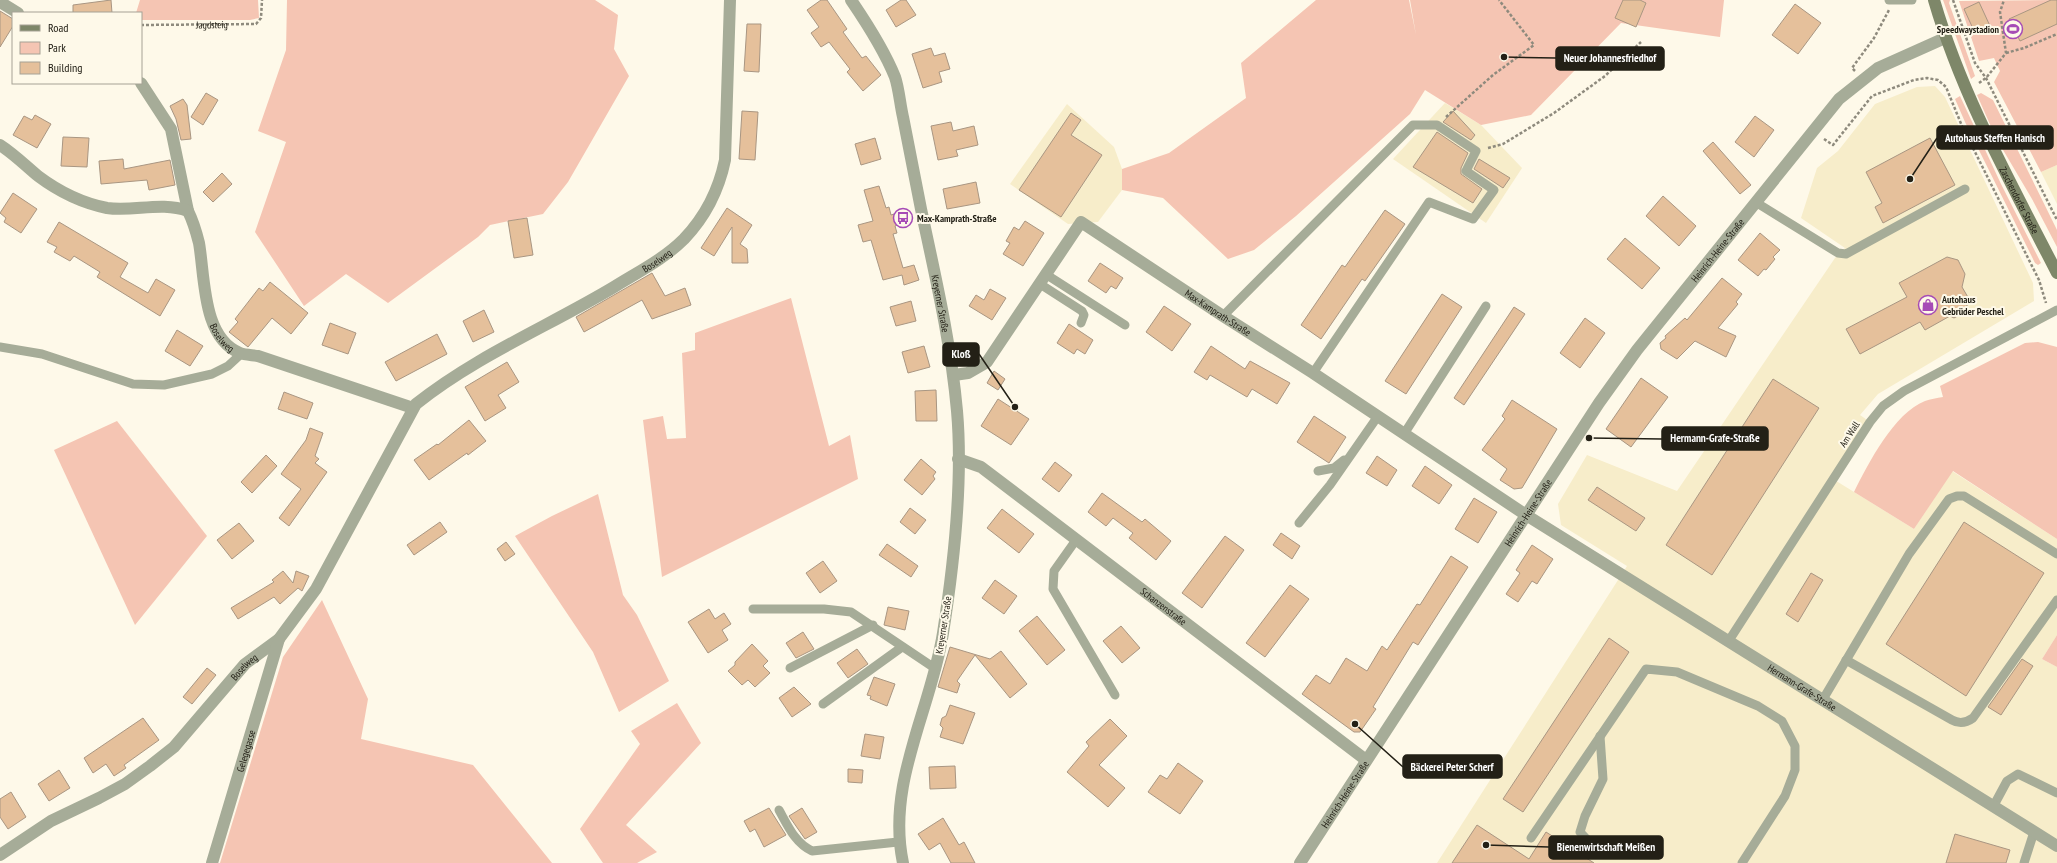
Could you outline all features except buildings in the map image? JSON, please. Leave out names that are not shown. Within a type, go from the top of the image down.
[{"type":"street","name":"Boselweg","points":[[0,855],[52,821],[125,784],[150,766],[174,746],[245,664],[279,639],[316,589],[413,408],[434,390],[469,367],[594,299],[658,261],[695,226],[718,187],[725,160],[730,0]]},
{"type":"street","name":"Kreyerner Straße","points":[[851,0],[865,21],[895,78],[954,375],[958,414],[956,529],[943,634],[936,669],[907,763],[900,807],[898,842],[903,863]]},
{"type":"street","name":"Zaschendorfer Straße","points":[[1934,0],[1945,38],[1974,110],[2057,272]]},
{"type":"street","points":[[0,2],[16,12]]},
{"type":"street","points":[[1814,132],[1840,99],[1862,80],[1885,65],[1945,38]]},
{"type":"street","name":"Boselweg","points":[[142,84],[171,129],[188,211],[196,231],[206,296],[215,329],[222,340],[241,354],[258,356],[413,408]]},
{"type":"street","name":"Heinrich-Heine-Straße","points":[[1300,863],[1599,403],[1637,350],[1814,132]]},
{"type":"street","points":[[0,145],[40,177],[70,196],[88,203],[127,210],[165,206],[188,211]]},
{"type":"street","name":"Max-Kamprath-Straße","points":[[954,375],[968,373],[987,362],[1044,280],[1081,222],[1223,316],[1313,373],[1526,515]]},
{"type":"street","name":"Schanzenstraße","points":[[958,460],[981,467],[1366,760]]},
{"type":"street","name":"Hermann-Grafe-Straße","points":[[1526,515],[1822,701],[2057,846]]},
{"type":"street","name":"Gelegegasse","points":[[212,863],[279,639]]},
{"type":"lane","points":[[1891,1],[1912,0]]},
{"type":"lane","points":[[1223,316],[1413,125],[1437,124],[1476,151],[1466,171],[1494,190],[1473,219],[1429,202],[1313,373]]},
{"type":"lane","points":[[1757,203],[1838,253],[1846,254],[1965,189]]},
{"type":"lane","points":[[1044,280],[1082,311],[1084,315],[1081,323]]},
{"type":"lane","points":[[1044,280],[1125,325]]},
{"type":"lane","points":[[1404,434],[1486,306]]},
{"type":"lane","name":"Am Wall","points":[[1728,642],[1866,428],[1883,406],[1904,391],[2054,311]]},
{"type":"lane","points":[[0,347],[42,354],[133,384],[164,384],[212,374],[228,366],[241,354]]},
{"type":"lane","points":[[1299,523],[1378,416]]},
{"type":"lane","points":[[1318,470],[1339,466],[1355,449]]},
{"type":"lane","points":[[1822,701],[1909,554],[1949,499],[1957,496],[1964,496],[2057,554]]},
{"type":"lane","points":[[1076,540],[1054,571],[1053,589],[1115,695]]},
{"type":"lane","points":[[1846,660],[1952,720],[1956,722],[1969,722],[2057,600]]},
{"type":"lane","points":[[753,609],[839,610],[851,612],[873,625]]},
{"type":"lane","points":[[790,668],[873,625]]},
{"type":"lane","name":"Kreyerner Straße","points":[[873,625],[902,647],[936,669]]},
{"type":"lane","points":[[823,704],[902,647]]},
{"type":"lane","points":[[1531,838],[1646,670],[1677,672],[1758,706],[1782,721],[1795,746],[1795,770],[1785,796],[1742,863]]},
{"type":"lane","points":[[1597,850],[1580,832],[1585,816],[1603,779],[1600,736]]},
{"type":"lane","points":[[1993,806],[2007,780],[2018,774],[2057,792]]},
{"type":"lane","points":[[779,810],[791,832],[802,846],[812,851],[898,842]]},
{"type":"lane","points":[[2024,863],[2034,832]]},
{"type":"path","name":"Jagdsteig","points":[[142,25],[256,24],[261,18],[262,0]]},
{"type":"path","points":[[1437,124],[1493,75],[1534,45],[1499,0]]},
{"type":"path","points":[[1953,0],[1975,63],[1986,78],[2057,220]]},
{"type":"path","points":[[2004,0],[2000,12],[2006,53]]},
{"type":"path","points":[[1862,80],[1852,68],[1874,38],[1887,15],[1891,1]]},
{"type":"path","points":[[1986,78],[2006,53],[2024,48],[2057,34]]},
{"type":"path","points":[[1476,151],[1503,144],[1554,113],[1605,76],[1640,42]]},
{"type":"path","points":[[1814,132],[1833,145],[1872,96],[1914,80],[1927,78],[1938,80],[1946,87],[1968,139],[2039,280],[2042,294],[2054,311]]},
{"type":"shaded area","points":[[1935,86],[1945,97],[2033,283],[2034,301],[1878,394],[1860,415],[1870,422],[1833,479],[1914,529],[1952,471],[2057,539],[2057,635],[2042,659],[2057,667],[2057,863],[1437,863],[1627,566],[1561,525],[1558,504],[1587,455],[1677,491],[1835,258],[1845,248],[1801,218],[1817,168],[1838,151],[1875,104],[1917,87]]},
{"type":"shaded area","points":[[1445,103],[1481,125],[1522,168],[1486,223],[1393,159]]},
{"type":"shaded area","points":[[1067,104],[1114,147],[1122,169],[1122,190],[1098,222],[1068,224],[1010,184]]},
{"type":"shaded area","points":[[2057,165],[2057,204],[2041,172]]},
{"type":"green space","points":[[140,0],[258,0],[259,18],[250,20],[142,20],[142,12],[136,12]]},
{"type":"green space","points":[[287,0],[595,0],[618,15],[614,49],[629,76],[568,182],[543,214],[490,225],[478,237],[388,303],[346,274],[304,306],[255,232],[286,142],[258,131],[286,50]]},
{"type":"green space","points":[[1316,0],[1409,0],[1416,35],[1410,0],[1724,0],[1720,37],[1621,23],[1531,115],[1481,125],[1425,90],[1410,114],[1296,216],[1254,250],[1228,259],[1163,198],[1122,190],[1122,169],[1169,153],[1246,98],[1241,63]]},
{"type":"green space","points":[[1943,0],[1950,0],[1949,3],[1975,76],[1971,79]]},
{"type":"green space","points":[[2057,0],[2057,165],[2041,172],[1994,82],[2000,71],[1994,58],[1979,61],[1959,1]]},
{"type":"green space","points":[[1981,93],[1993,100],[2057,230],[2057,247],[2032,199],[1996,138],[1977,95]]},
{"type":"green space","points":[[1960,96],[2001,184],[2041,263],[2038,265],[2035,263],[1965,122],[1955,99]]},
{"type":"green space","points":[[791,298],[829,446],[850,435],[858,479],[662,577],[643,420],[663,416],[667,439],[686,438],[682,353],[695,350],[695,333]]},
{"type":"green space","points":[[2038,342],[2057,347],[2057,539],[1953,471],[1914,529],[1854,492],[1883,440],[1903,416],[1914,407],[1927,400],[1943,397],[1940,386],[2025,343]]},
{"type":"green space","points":[[117,421],[207,536],[135,625],[54,450]]},
{"type":"green space","points":[[598,494],[623,595],[637,615],[669,681],[619,712],[593,652],[515,536]]},
{"type":"green space","points":[[322,600],[368,699],[361,739],[473,765],[552,863],[220,863],[283,657]]},
{"type":"green space","points":[[2057,635],[2057,667],[2042,659]]},
{"type":"green space","points":[[677,703],[701,743],[626,825],[657,852],[637,863],[603,863],[580,829],[640,744],[631,731]]},
{"type":"place","name":"Speedwaystadion","points":[[2013,29]]},
{"type":"place","name":"Neuer Johannesfriedhof","points":[[1504,57]]},
{"type":"place","name":"Autohaus Steffen Hanisch","points":[[1910,179]]},
{"type":"place","name":"Max-Kamprath-Straße","points":[[903,218]]},
{"type":"place","name":"Autohaus Gebrüder Peschel","points":[[1928,305]]},
{"type":"place","name":"Kloß","points":[[1015,407]]},
{"type":"place","name":"Hermann-Grafe-Straße","points":[[1589,438]]},
{"type":"place","name":"Bäckerei Peter Scherf","points":[[1355,724]]},
{"type":"place","name":"Bienenwirtschaft Meißen","points":[[1486,845]]}]
